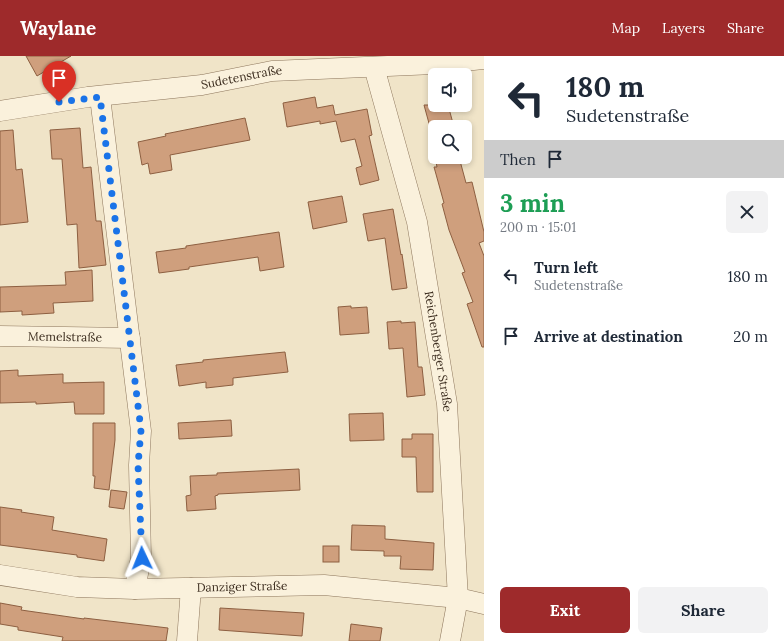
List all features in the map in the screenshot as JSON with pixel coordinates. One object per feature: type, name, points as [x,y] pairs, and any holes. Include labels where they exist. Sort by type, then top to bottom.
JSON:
[{"type":"street","name":"Sudetenstraße","points":[[0,111],[88,97],[100,97],[202,85],[272,71],[434,64],[484,59]]},
{"type":"street","name":"Reichenberger Straße","points":[[374,67],[417,222],[446,397],[458,598],[450,641]]},
{"type":"street","points":[[100,97],[141,430],[138,465],[142,558],[135,589]]},
{"type":"street","name":"Memelstraße","points":[[0,336],[130,338]]},
{"type":"street","name":"Danziger Straße","points":[[0,575],[77,587],[135,589],[324,585],[458,598],[484,604]]},
{"type":"street","points":[[187,641],[191,588]]},
{"type":"building","points":[[26,56],[71,56],[37,76]]},
{"type":"building","points":[[315,97],[317,108],[333,105],[335,115],[367,109],[372,135],[369,136],[379,180],[360,185],[356,168],[362,166],[355,139],[341,142],[336,121],[320,124],[320,121],[287,127],[283,103]]},
{"type":"building","points":[[424,105],[428,105],[428,112],[450,112],[452,120],[428,120]]},
{"type":"building","points":[[245,118],[250,140],[170,155],[172,170],[150,174],[148,163],[142,165],[138,142],[166,136],[165,134]]},
{"type":"building","points":[[80,128],[83,168],[91,167],[96,221],[101,221],[106,265],[79,268],[77,224],[67,225],[62,159],[52,159],[50,130]]},
{"type":"building","points":[[13,130],[16,170],[22,169],[28,222],[0,225],[0,131]]},
{"type":"building","points":[[436,164],[461,164],[466,183],[472,182],[484,232],[484,241],[479,243],[484,256],[484,347],[482,347],[467,304],[473,302],[462,273],[465,272],[449,230],[442,204],[444,203],[434,167],[437,167]]},
{"type":"building","points":[[342,196],[347,222],[313,229],[308,202]]},
{"type":"building","points":[[393,209],[407,288],[392,290],[385,238],[368,241],[363,214]]},
{"type":"building","points":[[279,232],[284,267],[260,271],[258,257],[159,273],[156,252]]},
{"type":"building","points":[[92,270],[93,301],[53,303],[54,313],[22,315],[22,311],[0,312],[0,287],[66,285],[65,272]]},
{"type":"building","points":[[351,306],[351,308],[367,307],[369,333],[340,335],[338,307]]},
{"type":"building","points":[[401,321],[401,323],[415,322],[418,367],[422,367],[425,395],[407,397],[403,348],[389,349],[387,322]]},
{"type":"building","points":[[285,352],[288,372],[233,378],[233,385],[206,388],[206,382],[179,386],[176,365],[203,362],[203,360]]},
{"type":"building","points":[[18,370],[18,376],[63,374],[63,383],[104,382],[104,414],[75,414],[74,402],[36,404],[36,402],[0,403],[0,371]]},
{"type":"building","points":[[383,413],[384,440],[350,441],[349,414]]},
{"type":"building","points":[[231,420],[232,436],[179,439],[178,423]]},
{"type":"building","points":[[93,423],[115,423],[115,440],[109,490],[94,488]]},
{"type":"building","points":[[412,434],[433,434],[433,492],[417,492],[416,457],[402,457],[402,439],[412,439]]},
{"type":"building","points":[[299,469],[300,490],[218,494],[215,496],[216,509],[187,511],[186,496],[191,495],[190,476],[217,475],[217,473]]},
{"type":"building","points":[[111,490],[127,492],[124,509],[109,507]]},
{"type":"building","points":[[0,507],[54,517],[52,530],[107,539],[104,561],[77,557],[77,555],[0,545]]},
{"type":"building","points":[[352,525],[385,526],[385,539],[434,543],[433,570],[400,569],[401,556],[384,556],[384,551],[351,550]]},
{"type":"building","points":[[323,546],[339,546],[339,562],[323,562]]},
{"type":"building","points":[[0,603],[22,607],[21,610],[84,619],[168,628],[166,641],[62,641],[63,637],[18,630],[18,627],[0,624]]},
{"type":"building","points":[[220,608],[304,613],[302,636],[219,630]]},
{"type":"building","points":[[351,624],[382,628],[380,641],[349,641]]},
{"type":"route","points":[[59,102],[88,97],[100,97],[141,430],[138,465],[142,558]]}]
